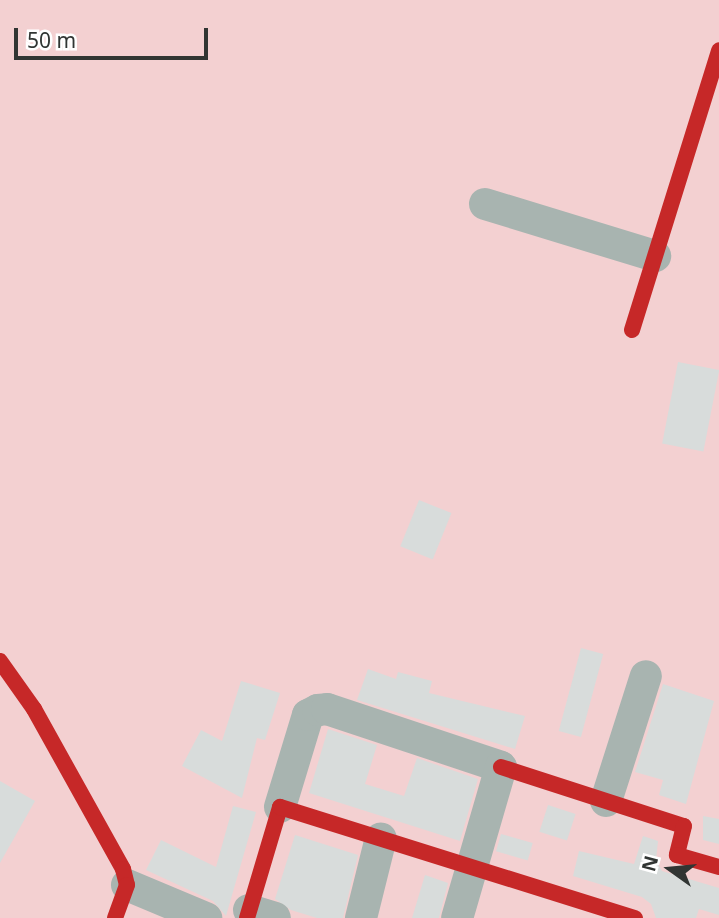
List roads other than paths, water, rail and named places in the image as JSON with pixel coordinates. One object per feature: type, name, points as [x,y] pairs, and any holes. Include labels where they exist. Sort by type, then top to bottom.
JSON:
[{"type":"street","points":[[632,330],[719,50]]},
{"type":"street","points":[[485,204],[655,256]]},
{"type":"street","points":[[0,661],[34,709],[122,869],[127,885],[115,918]]},
{"type":"street","points":[[606,802],[646,676]]},
{"type":"street","points":[[257,915],[280,807],[308,715],[327,709],[684,826],[677,855],[719,867]]},
{"type":"street","points":[[457,918],[501,767]]},
{"type":"street","points":[[280,807],[473,866],[556,905],[635,918]]},
{"type":"street","points":[[361,918],[381,838]]},
{"type":"street","points":[[127,885],[206,918]]}]
